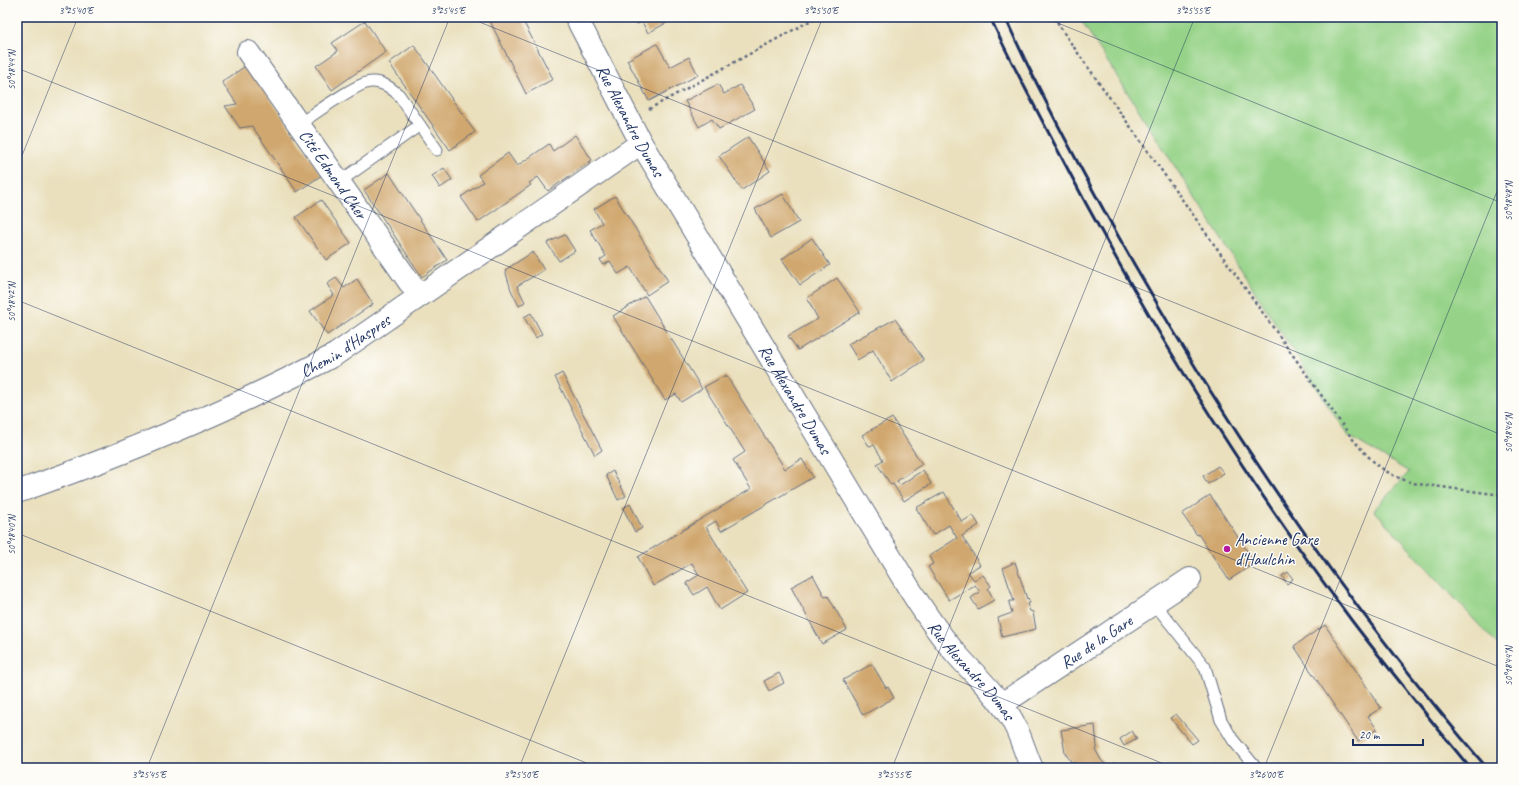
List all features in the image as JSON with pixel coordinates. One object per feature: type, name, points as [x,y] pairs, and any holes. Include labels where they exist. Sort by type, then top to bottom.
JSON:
[{"type":"street","name":"Rue Alexandre Dumas","points":[[576,17],[641,143],[913,594],[937,629],[959,657],[992,691],[1002,704],[1015,725],[1032,768]]},
{"type":"street","name":"Cité Edmond Cher","points":[[248,52],[419,296]]},
{"type":"street","name":"Chemin d'Haspres","points":[[17,492],[123,453],[171,433],[283,382],[336,354],[641,143]]},
{"type":"street","name":"Rue de la Gare","points":[[1002,704],[1190,579]]},
{"type":"lane","points":[[299,124],[358,86],[372,81],[380,83],[399,95],[437,150]]},
{"type":"lane","points":[[339,182],[420,125]]},
{"type":"lane","points":[[1154,603],[1205,667],[1221,720],[1233,740],[1256,768]]},
{"type":"path","points":[[629,120],[817,17]]},
{"type":"path","points":[[1054,17],[1068,40],[1351,437],[1364,452],[1382,469],[1406,481],[1418,484],[1502,495]]},
{"type":"green space","points":[[1079,17],[1502,17],[1502,650],[1374,510],[1409,472],[1347,435]]},
{"type":"building","points":[[488,17],[521,17],[553,79],[526,94]]},
{"type":"building","points":[[634,17],[677,17],[648,33],[642,22],[637,24]]},
{"type":"building","points":[[365,21],[386,52],[332,90],[316,66],[338,51],[332,43]]},
{"type":"building","points":[[657,44],[670,67],[689,57],[698,75],[649,101],[627,60]]},
{"type":"building","points":[[414,45],[475,132],[450,150],[389,63]]},
{"type":"building","points":[[247,65],[322,175],[297,192],[252,126],[240,128],[225,106],[237,104],[222,82]]},
{"type":"building","points":[[718,84],[724,94],[740,85],[755,109],[719,129],[712,119],[699,127],[685,101]]},
{"type":"building","points":[[575,135],[592,160],[548,191],[538,177],[529,183],[531,185],[478,222],[461,197],[483,182],[478,175],[508,153],[517,166],[549,144],[553,151]]},
{"type":"building","points":[[748,137],[770,171],[742,190],[719,156]]},
{"type":"building","points":[[444,168],[452,180],[440,188],[432,176]]},
{"type":"building","points":[[389,173],[447,260],[422,277],[364,190]]},
{"type":"building","points":[[783,194],[799,222],[771,238],[755,209]]},
{"type":"building","points":[[615,196],[668,281],[647,295],[630,267],[618,274],[610,261],[604,265],[600,260],[606,256],[590,230],[602,223],[594,209]]},
{"type":"building","points":[[321,200],[351,243],[326,260],[296,217]]},
{"type":"building","points":[[565,235],[575,251],[559,261],[547,243]]},
{"type":"building","points":[[812,238],[830,265],[800,285],[782,259]]},
{"type":"building","points":[[533,252],[544,270],[517,286],[525,302],[519,306],[511,290],[505,270]]},
{"type":"building","points":[[336,278],[344,288],[357,279],[373,304],[327,335],[310,311],[334,295],[327,284]]},
{"type":"building","points":[[837,278],[860,312],[798,350],[788,336],[818,319],[807,298]]},
{"type":"building","points":[[645,296],[702,389],[681,402],[676,394],[665,400],[613,316]]},
{"type":"building","points":[[531,313],[542,334],[536,338],[524,317]]},
{"type":"building","points":[[895,319],[924,360],[892,382],[873,350],[858,360],[848,344]]},
{"type":"building","points":[[562,373],[602,450],[595,455],[555,377]]},
{"type":"building","points":[[726,375],[785,469],[802,459],[813,477],[721,531],[716,521],[706,527],[747,593],[720,610],[707,587],[694,595],[686,583],[699,575],[692,563],[653,586],[638,557],[751,489],[733,460],[745,452],[704,387]]},
{"type":"building","points":[[892,418],[922,464],[897,481],[900,485],[923,470],[931,484],[904,501],[877,464],[883,460],[874,445],[869,446],[862,435]]},
{"type":"building","points":[[1218,466],[1224,473],[1208,484],[1203,476]]},
{"type":"building","points":[[613,471],[626,496],[618,500],[606,475]]},
{"type":"building","points":[[944,492],[962,522],[973,515],[979,525],[962,536],[980,565],[968,572],[974,580],[983,575],[991,586],[988,589],[994,600],[978,609],[971,598],[980,592],[975,585],[949,600],[928,567],[933,564],[929,556],[957,538],[949,525],[933,535],[916,508]]},
{"type":"building","name":"Ancienne Gare d'Haulchin","points":[[1210,495],[1255,563],[1229,580],[1198,534],[1197,535],[1182,514]]},
{"type":"building","points":[[630,504],[642,528],[635,532],[623,508]]},
{"type":"building","points":[[1015,562],[1027,599],[1028,598],[1030,603],[1027,604],[1030,611],[1033,612],[1036,629],[1002,637],[998,618],[1012,613],[1009,603],[1010,601],[1014,601],[1003,568]]},
{"type":"building","points":[[1288,572],[1293,579],[1287,584],[1282,576]]},
{"type":"building","points":[[813,575],[825,597],[828,596],[847,630],[822,644],[791,587]]},
{"type":"building","points":[[1325,625],[1381,708],[1368,716],[1377,729],[1358,741],[1294,646]]},
{"type":"building","points":[[872,664],[886,688],[888,687],[894,698],[863,715],[843,680]]},
{"type":"building","points":[[779,673],[784,683],[769,691],[764,681]]},
{"type":"building","points":[[1176,714],[1198,740],[1192,744],[1170,718]]},
{"type":"building","points":[[1095,725],[1097,747],[1095,749],[1101,760],[1108,767],[1115,763],[1118,768],[1078,768],[1074,762],[1072,763],[1065,753],[1061,730]]},
{"type":"building","points":[[1132,731],[1137,739],[1124,746],[1120,739]]},
{"type":"railway","points":[[990,17],[1030,98],[1122,268],[1157,329],[1231,449],[1270,507],[1352,621],[1395,677],[1470,768]]},
{"type":"railway","points":[[1005,17],[1066,142],[1134,264],[1213,396],[1255,461],[1343,587],[1438,709],[1487,768]]},
{"type":"place","name":"Ancienne Gare d'Haulchin","points":[[1227,549]]}]
